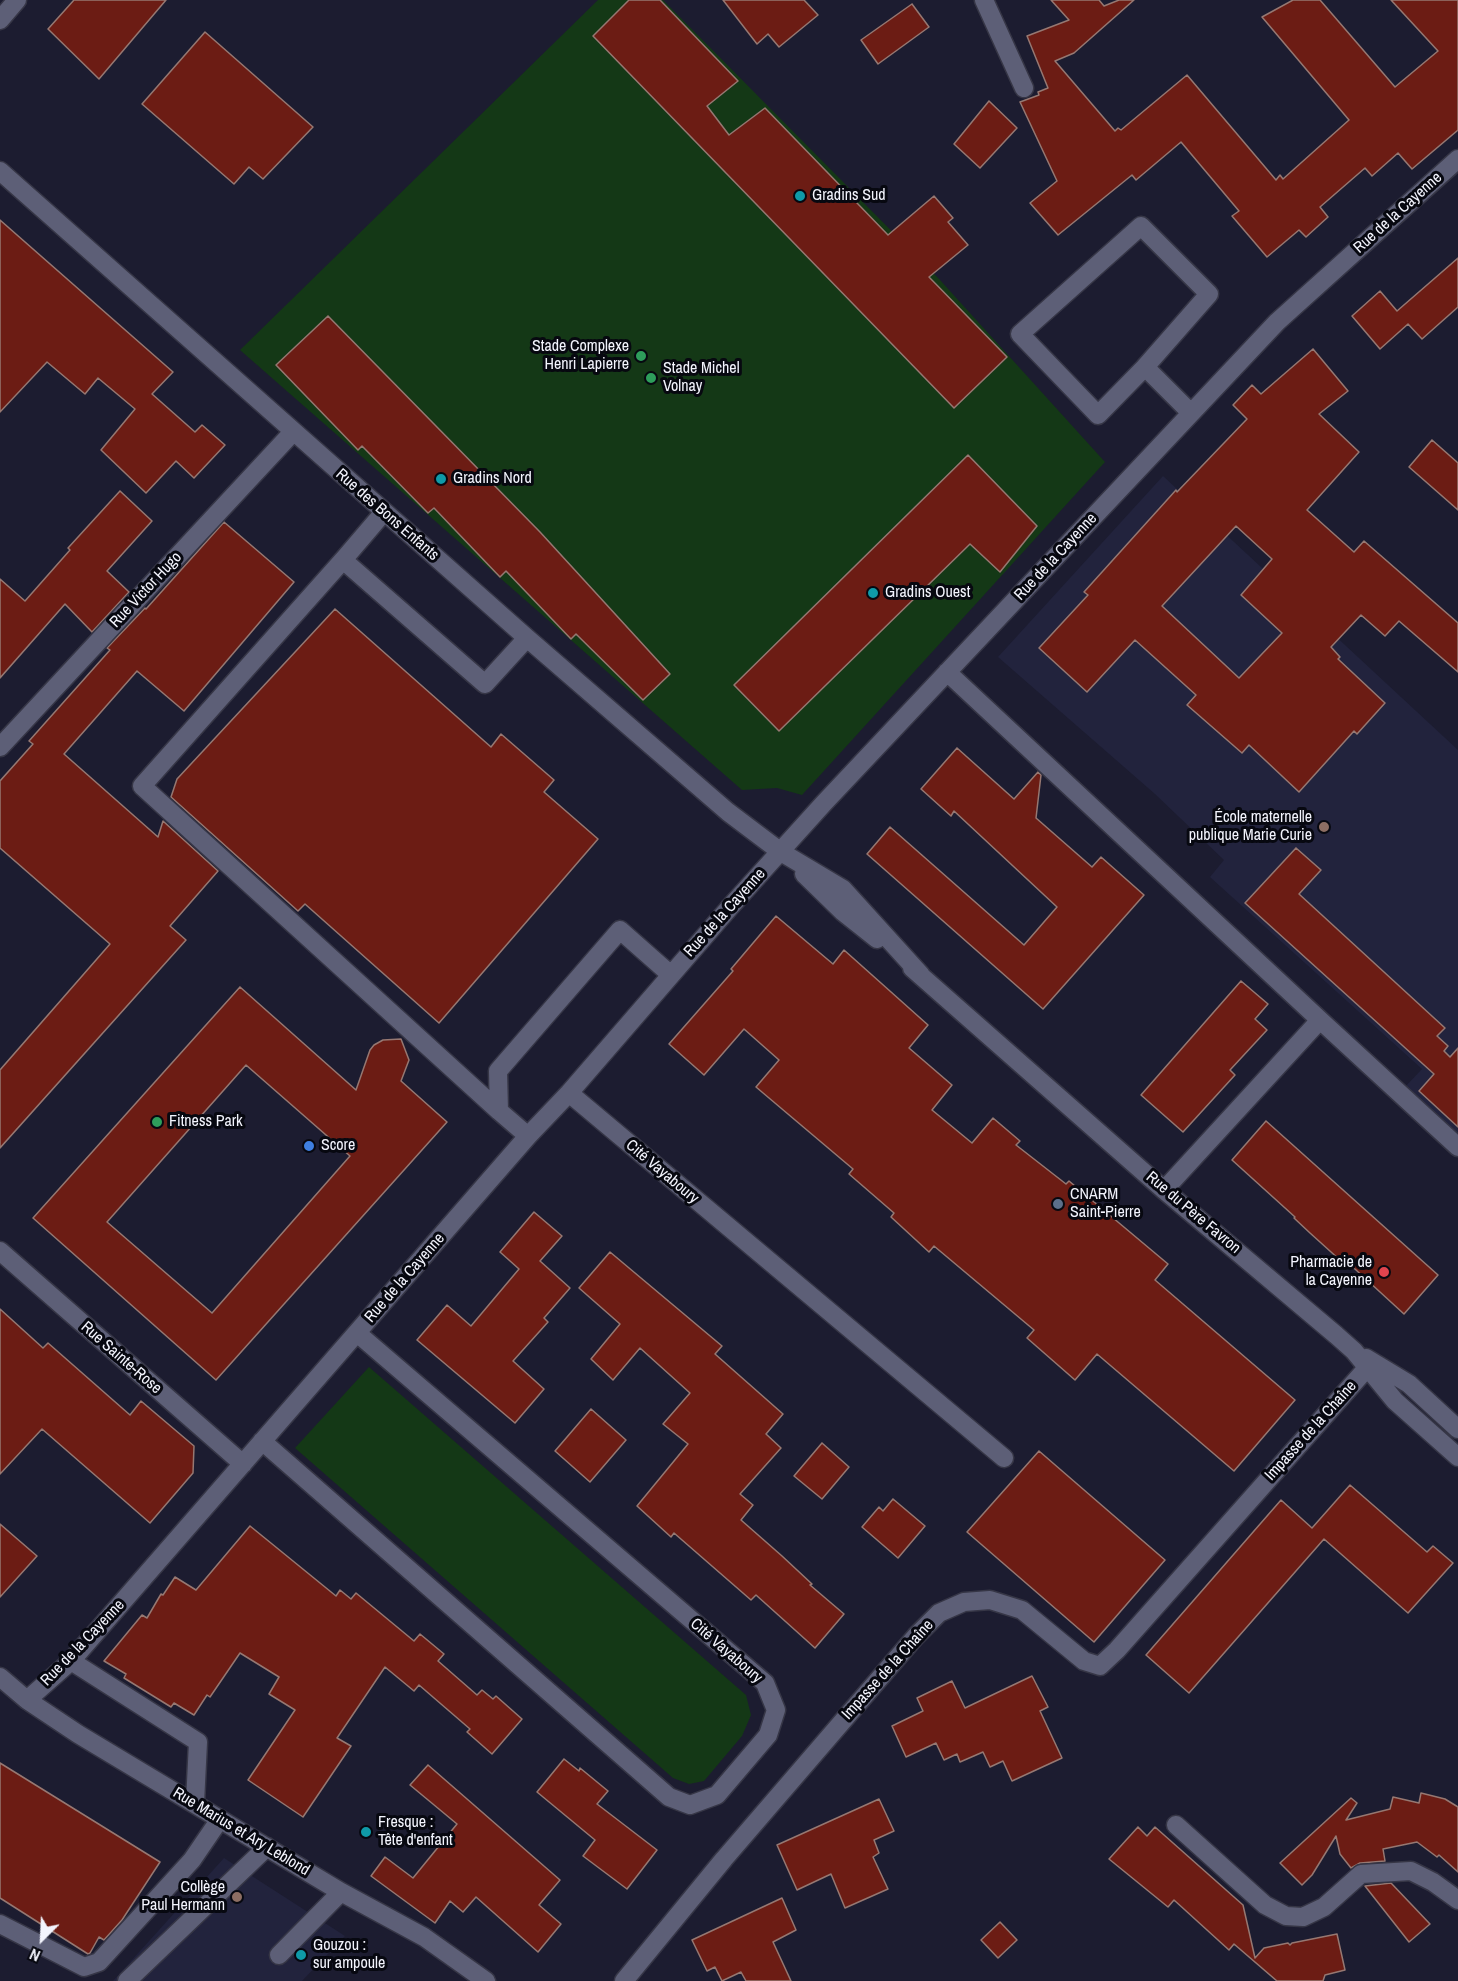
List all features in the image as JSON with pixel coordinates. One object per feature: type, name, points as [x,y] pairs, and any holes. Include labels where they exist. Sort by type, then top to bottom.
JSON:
[{"type":"street","points":[[0,20],[17,0]]},
{"type":"street","points":[[984,0],[1024,88]]},
{"type":"street","name":"Rue de la Cayenne","points":[[27,1700],[71,1660],[528,1136],[569,1093],[781,852],[947,672],[1277,322],[1458,159]]},
{"type":"street","name":"Rue des Bons Enfants","points":[[0,171],[527,638],[739,821],[781,852]]},
{"type":"street","points":[[1141,226],[1209,294],[1145,367],[1098,415],[1020,334],[1141,226]]},
{"type":"street","points":[[1145,367],[1191,413]]},
{"type":"street","name":"Rue Victor Hugo","points":[[0,747],[293,432]]},
{"type":"street","points":[[384,512],[142,786],[528,1136]]},
{"type":"street","points":[[343,560],[485,684],[527,638]]},
{"type":"street","points":[[947,672],[1458,1147]]},
{"type":"street","points":[[0,720],[14,732]]},
{"type":"street","name":"Rue du Père Favron","points":[[781,852],[843,912],[921,975],[1164,1190],[1354,1351],[1395,1401],[1458,1457]]},
{"type":"street","points":[[499,1111],[498,1071],[620,930],[671,975]]},
{"type":"street","points":[[1164,1190],[1320,1020]]},
{"type":"street","name":"Cité Vayaboury","points":[[569,1093],[1004,1458]]},
{"type":"street","name":"Rue Sainte-Rose","points":[[0,1251],[243,1464]]},
{"type":"street","name":"Cité Vayaboury","points":[[262,1441],[669,1797],[690,1805],[717,1795],[768,1735],[776,1710],[765,1683],[357,1334]]},
{"type":"street","points":[[1354,1351],[1409,1384],[1458,1429]]},
{"type":"street","name":"Impasse de la Chaîne","points":[[624,1981],[731,1850],[916,1635],[939,1612],[964,1602],[990,1600],[1023,1610],[1084,1661],[1100,1666],[1117,1650],[1367,1368]]},
{"type":"street","points":[[71,1660],[198,1742],[195,1803]]},
{"type":"street","name":"Rue Marius et Ary Leblond","points":[[3,1685],[78,1734],[340,1892],[424,1937],[486,1981]]},
{"type":"street","points":[[0,1924],[84,1967],[99,1962],[192,1860],[220,1819]]},
{"type":"street","points":[[1176,1825],[1265,1905],[1286,1916],[1303,1917],[1324,1907],[1361,1874],[1411,1871],[1433,1882],[1458,1900]]},
{"type":"street","points":[[127,1981],[267,1847]]},
{"type":"street","points":[[279,1956],[340,1892]]},
{"type":"shaded area","name":"École maternelle publique Marie Curie","points":[[1163,476],[1458,750],[1458,1136],[1405,1087],[1422,1069],[1210,877],[1224,860],[1155,794],[998,657]]},
{"type":"shaded area","name":"Collège Paul Hermann","points":[[224,1858],[345,1936],[302,1981],[113,1981]]},
{"type":"green space","name":"Stade Michel Volnay","points":[[598,0],[663,0],[940,280],[1105,462],[802,795],[777,788],[742,790],[240,350]]},
{"type":"green space","points":[[369,1367],[746,1695],[751,1715],[742,1736],[704,1781],[689,1784],[673,1778],[295,1448]]},
{"type":"building","points":[[74,0],[166,0],[99,79],[48,29]]},
{"type":"building","name":"Gradins Sud","points":[[629,0],[660,0],[738,81],[707,106],[729,135],[765,108],[888,235],[934,196],[953,218],[948,222],[968,245],[929,277],[1007,357],[954,408],[593,36]]},
{"type":"building","points":[[723,0],[804,0],[818,15],[779,47],[768,34],[757,44]]},
{"type":"building","points":[[1051,0],[1099,0],[1104,6],[1119,0],[1134,0],[1074,53],[1055,61],[1115,131],[1118,128],[1121,130],[1187,75],[1276,180],[1280,175],[1283,179],[1349,120],[1262,17],[1293,0],[1320,0],[1395,87],[1438,51],[1391,0],[1458,0],[1458,130],[1412,169],[1398,153],[1372,176],[1365,168],[1320,207],[1328,217],[1306,237],[1299,230],[1267,257],[1232,216],[1239,211],[1181,142],[1136,180],[1132,175],[1058,235],[1030,203],[1057,181],[1020,102],[1039,95],[1038,92],[1048,88],[1027,36],[1069,20]]},
{"type":"building","points":[[912,4],[929,27],[878,64],[861,40]]},
{"type":"building","points":[[205,32],[313,127],[263,179],[249,167],[234,184],[142,104]]},
{"type":"building","points":[[989,101],[1017,128],[980,168],[954,144]]},
{"type":"building","points":[[0,220],[173,372],[152,394],[195,432],[202,425],[225,445],[194,478],[176,461],[146,493],[101,450],[135,409],[98,378],[85,394],[47,362],[0,412]]},
{"type":"building","points":[[1458,258],[1458,307],[1422,339],[1408,324],[1380,349],[1352,316],[1380,291],[1397,311]]},
{"type":"building","name":"Gradins Nord","points":[[328,316],[540,532],[670,674],[643,700],[576,634],[571,639],[506,571],[500,577],[434,508],[428,513],[362,446],[358,450],[276,365]]},
{"type":"building","points":[[1313,349],[1348,391],[1319,414],[1359,452],[1307,510],[1354,552],[1364,541],[1458,623],[1458,672],[1399,621],[1385,636],[1361,615],[1331,647],[1340,657],[1338,659],[1385,703],[1357,734],[1354,731],[1299,792],[1249,745],[1242,753],[1187,705],[1196,695],[1135,640],[1087,692],[1039,648],[1088,595],[1084,592],[1176,490],[1177,492],[1247,419],[1233,405],[1252,385],[1261,394]],"holes":[[[1236,526],[1272,559],[1241,595],[1282,633],[1239,678],[1162,606]]]},
{"type":"building","points":[[1432,440],[1458,463],[1458,510],[1409,467]]},
{"type":"building","name":"Gradins Ouest","points":[[968,455],[1037,526],[1000,572],[970,544],[779,731],[734,685]]},
{"type":"building","points":[[120,491],[152,521],[107,571],[129,592],[92,632],[65,604],[0,678],[0,579],[25,601],[70,550],[68,548]]},
{"type":"building","points":[[224,522],[294,582],[184,711],[137,671],[64,754],[158,837],[163,821],[218,871],[170,926],[186,940],[0,1148],[0,1070],[110,944],[0,848],[0,781],[33,744],[29,741],[110,650],[107,648],[146,609]]},
{"type":"building","points":[[335,609],[491,747],[501,734],[554,780],[544,792],[598,839],[439,1023],[305,904],[298,911],[171,797],[177,779]]},
{"type":"building","points":[[957,748],[1014,799],[1038,772],[1041,775],[1036,818],[1092,867],[1101,857],[1144,895],[1043,1009],[867,854],[890,827],[1024,945],[1057,907],[954,811],[951,816],[921,789]]},
{"type":"building","points":[[1296,848],[1321,870],[1299,894],[1445,1028],[1437,1036],[1448,1046],[1444,1051],[1450,1057],[1458,1048],[1458,1127],[1419,1091],[1434,1074],[1245,903]]},
{"type":"building","points":[[776,916],[833,964],[844,950],[928,1025],[909,1048],[952,1085],[932,1110],[972,1143],[993,1118],[1020,1141],[1016,1145],[1066,1184],[1069,1181],[1168,1264],[1155,1280],[1295,1400],[1234,1471],[1097,1354],[1075,1380],[1027,1338],[1034,1330],[934,1246],[929,1252],[891,1217],[894,1213],[849,1174],[853,1169],[756,1087],[779,1060],[744,1029],[704,1075],[669,1044],[733,971],[731,969]]},
{"type":"building","points":[[1241,981],[1268,1004],[1255,1019],[1267,1030],[1230,1070],[1235,1075],[1183,1132],[1141,1095]]},
{"type":"building","points":[[240,987],[356,1090],[370,1050],[374,1045],[383,1040],[401,1039],[409,1060],[401,1081],[447,1122],[216,1380],[33,1218]],"holes":[[[246,1065],[350,1156],[212,1313],[107,1222]]]},
{"type":"building","points":[[1266,1121],[1438,1275],[1404,1314],[1344,1259],[1341,1261],[1232,1160]]},
{"type":"building","points":[[534,1212],[562,1236],[540,1261],[570,1288],[544,1318],[548,1322],[513,1361],[544,1389],[515,1423],[417,1340],[447,1305],[471,1326],[519,1269],[500,1252]]},
{"type":"building","points":[[610,1252],[722,1346],[715,1354],[783,1414],[766,1434],[781,1448],[740,1494],[753,1505],[741,1520],[844,1614],[815,1648],[756,1595],[751,1600],[674,1533],[671,1537],[637,1506],[688,1444],[663,1424],[690,1393],[640,1348],[613,1380],[591,1359],[620,1324],[579,1288]]},
{"type":"building","points":[[0,1309],[43,1348],[48,1343],[130,1415],[141,1401],[194,1446],[193,1473],[150,1523],[42,1429],[0,1474]]},
{"type":"building","points":[[591,1409],[626,1440],[590,1482],[555,1451]]},
{"type":"building","points":[[822,1443],[849,1467],[822,1499],[794,1476]]},
{"type":"building","points":[[1039,1451],[1165,1560],[1094,1642],[967,1532]]},
{"type":"building","points":[[1350,1485],[1427,1552],[1433,1546],[1453,1563],[1408,1613],[1324,1539],[1189,1693],[1146,1655],[1281,1500],[1312,1528]]},
{"type":"building","points":[[893,1499],[925,1526],[898,1558],[862,1527],[879,1507],[883,1511]]},
{"type":"building","points":[[0,1524],[37,1556],[0,1597]]},
{"type":"building","points":[[250,1526],[336,1596],[340,1590],[351,1599],[356,1593],[414,1641],[420,1634],[444,1654],[438,1661],[477,1695],[482,1690],[493,1699],[496,1696],[522,1719],[492,1754],[467,1732],[470,1729],[419,1685],[414,1691],[385,1667],[337,1738],[351,1746],[303,1817],[248,1780],[295,1710],[269,1694],[279,1677],[240,1653],[210,1697],[207,1695],[194,1715],[174,1703],[171,1707],[124,1678],[126,1674],[104,1661],[142,1615],[147,1618],[161,1594],[163,1595],[175,1577],[196,1590]]},
{"type":"building","points":[[1032,1676],[1048,1707],[1040,1711],[1062,1758],[1012,1781],[1003,1761],[990,1767],[983,1752],[960,1762],[957,1754],[944,1760],[936,1743],[906,1757],[892,1726],[923,1711],[917,1698],[952,1681],[965,1708]]},
{"type":"building","points":[[564,1759],[579,1771],[580,1768],[608,1791],[597,1804],[657,1850],[627,1889],[583,1856],[595,1840],[537,1792]]},
{"type":"building","points":[[0,1763],[160,1862],[122,1920],[104,1940],[99,1937],[88,1954],[0,1898]]},
{"type":"building","points":[[428,1765],[560,1880],[539,1905],[561,1924],[538,1952],[476,1897],[463,1912],[450,1901],[435,1923],[371,1876],[385,1857],[413,1878],[457,1824],[410,1785]]},
{"type":"building","points":[[1421,1793],[1445,1799],[1458,1807],[1458,1872],[1439,1855],[1437,1857],[1417,1842],[1383,1849],[1385,1861],[1360,1863],[1351,1868],[1340,1854],[1336,1836],[1312,1875],[1302,1885],[1280,1863],[1351,1798],[1357,1803],[1346,1820],[1390,1809],[1393,1797],[1419,1803]]},
{"type":"building","points":[[879,1799],[894,1831],[874,1840],[879,1853],[873,1857],[888,1889],[845,1908],[831,1874],[797,1890],[777,1845]]},
{"type":"building","points":[[1138,1827],[1147,1836],[1155,1827],[1243,1905],[1255,1958],[1264,1948],[1288,1943],[1290,1945],[1337,1934],[1345,1970],[1325,1975],[1323,1981],[1277,1981],[1234,1944],[1229,1950],[1174,1900],[1168,1907],[1109,1859]]},
{"type":"building","points":[[1391,1883],[1430,1924],[1409,1942],[1365,1886]]},
{"type":"building","points":[[782,1898],[796,1930],[773,1942],[791,1981],[746,1981],[741,1972],[722,1981],[715,1967],[707,1971],[692,1940]]},
{"type":"building","points":[[1000,1922],[1017,1940],[998,1958],[981,1940]]},
{"type":"place","name":"Gradins Sud","points":[[800,196]]},
{"type":"place","name":"Stade Complexe Henri Lapierre","points":[[641,356]]},
{"type":"place","name":"Stade Michel Volnay","points":[[651,378]]},
{"type":"place","name":"Gradins Nord","points":[[441,479]]},
{"type":"place","name":"Gradins Ouest","points":[[873,593]]},
{"type":"place","name":"École maternelle publique Marie Curie","points":[[1324,827]]},
{"type":"place","name":"Fitness Park","points":[[157,1122]]},
{"type":"place","name":"Score","points":[[309,1146]]},
{"type":"place","name":"CNARM Saint-Pierre","points":[[1058,1204]]},
{"type":"place","name":"Pharmacie de la Cayenne","points":[[1384,1272]]},
{"type":"place","name":"Fresque : Tête d'enfant","points":[[366,1832]]},
{"type":"place","name":"Collège Paul Hermann","points":[[237,1897]]},
{"type":"place","name":"Gouzou : sur ampoule","points":[[301,1955]]}]
